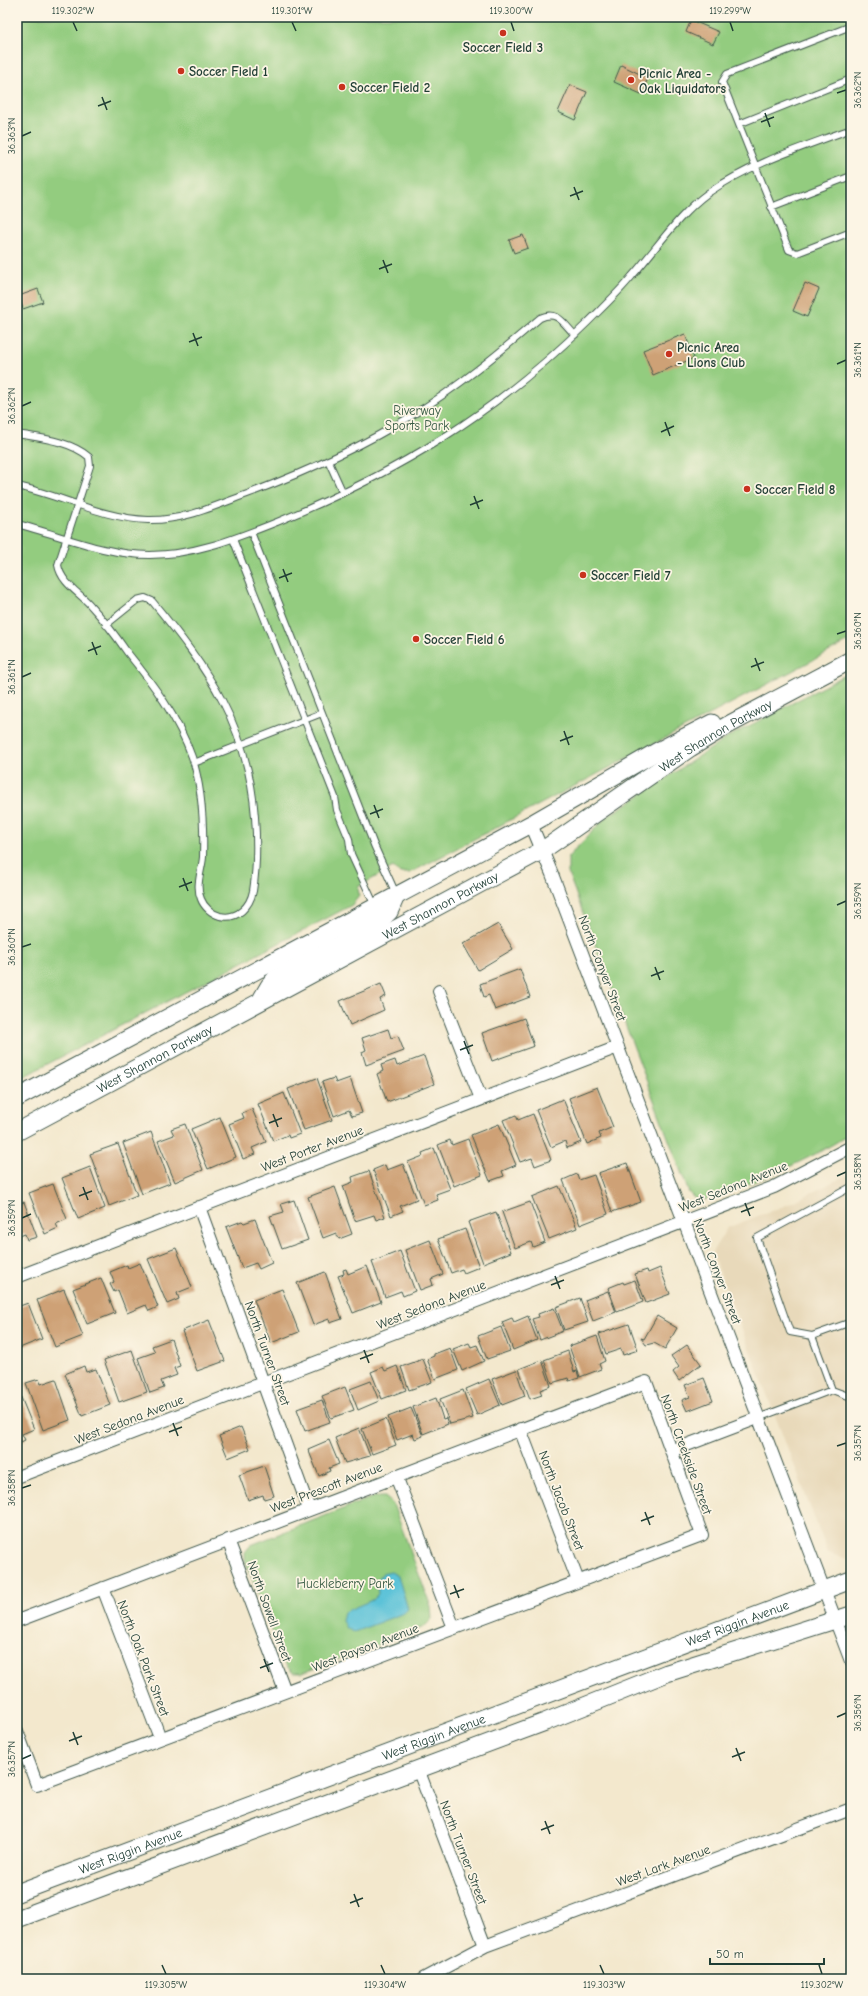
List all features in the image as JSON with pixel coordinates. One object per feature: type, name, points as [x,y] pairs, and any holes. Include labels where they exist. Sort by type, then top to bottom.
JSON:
[{"type":"street","name":"West Shannon Parkway","points":[[17,1098],[531,824],[656,752],[851,650]]},
{"type":"street","name":"West Shannon Parkway","points":[[17,1132],[542,850],[690,748],[728,725],[851,660]]},
{"type":"street","name":"North Conyer Street","points":[[531,824],[618,1047],[823,1590],[843,1618],[851,1661]]},
{"type":"street","points":[[261,1000],[275,979],[374,926],[389,912],[396,896]]},
{"type":"street","points":[[439,992],[481,1099]]},
{"type":"street","name":"West Porter Avenue","points":[[17,1277],[618,1047]]},
{"type":"street","name":"West Sedona Avenue","points":[[17,1477],[684,1222],[774,1186],[851,1147]]},
{"type":"street","name":"North Turner Street","points":[[199,1207],[309,1509]]},
{"type":"street","name":"West Prescott Avenue","points":[[17,1621],[646,1382]]},
{"type":"street","name":"North Creekside Street","points":[[646,1382],[702,1535]]},
{"type":"street","points":[[671,1451],[758,1418]]},
{"type":"street","name":"North Jacob Street","points":[[520,1429],[578,1581]]},
{"type":"street","points":[[396,1476],[454,1628]]},
{"type":"street","name":"West Payson Avenue","points":[[17,1731],[38,1784],[702,1535]]},
{"type":"street","name":"North Sowell Street","points":[[228,1540],[285,1692]]},
{"type":"street","name":"West Riggin Avenue","points":[[17,1893],[851,1580]]},
{"type":"street","name":"North Oak Park Street","points":[[103,1588],[160,1738]]},
{"type":"street","name":"West Riggin Avenue","points":[[17,1919],[545,1722],[667,1673],[843,1618]]},
{"type":"street","name":"North Turner Street","points":[[418,1769],[485,1946]]},
{"type":"street","name":"West Lark Avenue","points":[[423,1979],[485,1946],[851,1809]]},
{"type":"lane","points":[[851,26],[727,74],[722,82],[789,250],[797,253],[851,232]]},
{"type":"lane","points":[[739,124],[851,79]]},
{"type":"lane","points":[[17,524],[96,548],[148,555],[195,551],[251,532],[343,493],[395,467],[467,424],[508,394],[544,364],[632,277],[680,219],[699,200],[725,183],[755,167],[851,129]]},
{"type":"lane","points":[[771,207],[851,176]]},
{"type":"lane","points":[[17,486],[129,518],[166,519],[188,515],[213,507],[328,460],[383,432],[441,396],[471,375],[540,318],[548,314],[557,316],[574,335]]},
{"type":"lane","points":[[17,434],[54,442],[82,451],[89,457],[90,466],[58,565],[60,574],[91,606],[106,625],[157,689],[183,736],[194,763],[201,805],[203,857],[199,884],[200,898],[208,910],[221,916],[236,915],[247,907],[252,894],[257,849],[253,790],[242,745],[224,702],[208,673],[152,602],[145,598],[137,600],[106,625]]},
{"type":"lane","points":[[328,460],[343,493]]},
{"type":"lane","points":[[251,532],[396,896]]},
{"type":"lane","points":[[233,539],[335,797],[337,810],[349,839],[351,854],[375,906]]},
{"type":"lane","points":[[194,763],[322,713]]},
{"type":"lane","points":[[851,1187],[757,1238],[790,1332],[812,1336],[851,1322]]},
{"type":"lane","points":[[812,1336],[832,1390]]},
{"type":"lane","points":[[758,1418],[832,1390],[851,1397]]},
{"type":"shaded area","points":[[851,1173],[851,1560],[828,1553],[712,1252],[727,1228],[789,1204]]},
{"type":"green space","name":"Riverway Sports Park","points":[[17,17],[851,17],[851,640],[410,873],[400,873],[393,867],[358,887],[359,896],[352,905],[17,1080]]},
{"type":"green space","points":[[851,672],[851,1133],[816,1154],[761,1179],[704,1200],[694,1198],[689,1193],[568,873],[568,857],[605,818],[730,736]]},
{"type":"green space","name":"Huckleberry Park","points":[[373,1497],[385,1497],[393,1504],[431,1607],[432,1619],[424,1627],[302,1673],[293,1673],[285,1664],[245,1560],[245,1552],[251,1545]]},
{"type":"water","points":[[391,1572],[398,1576],[408,1609],[404,1613],[354,1632],[346,1628],[342,1620],[344,1612],[372,1600],[378,1594],[377,1581],[382,1574]]},
{"type":"building","points":[[691,20],[719,32],[713,44],[686,32]]},
{"type":"building","name":"Picnic Area - Oak Liquidators","points":[[621,65],[648,78],[641,94],[614,82]]},
{"type":"building","points":[[570,85],[587,92],[575,120],[558,112]]},
{"type":"building","points":[[523,235],[528,248],[514,253],[509,240]]},
{"type":"building","points":[[805,283],[819,289],[807,317],[793,311]]},
{"type":"building","points":[[38,289],[43,302],[23,309],[19,296]]},
{"type":"building","name":"Picnic Area - Lions Club","points":[[685,334],[694,358],[653,375],[643,350]]},
{"type":"building","points":[[498,924],[513,949],[478,970],[463,944]]},
{"type":"building","points":[[520,969],[530,997],[495,1010],[489,995],[484,997],[480,984]]},
{"type":"building","points":[[381,984],[386,996],[380,999],[384,1010],[350,1025],[340,1001]]},
{"type":"building","points":[[524,1018],[534,1046],[492,1061],[482,1033]]},
{"type":"building","points":[[388,1029],[391,1038],[398,1036],[404,1051],[366,1065],[362,1052],[366,1050],[362,1038]]},
{"type":"building","points":[[424,1056],[434,1084],[387,1102],[377,1074],[383,1071],[381,1065],[395,1060],[397,1066]]},
{"type":"building","points":[[317,1078],[332,1120],[304,1130],[288,1089]]},
{"type":"building","points":[[334,1078],[336,1083],[350,1078],[362,1113],[352,1116],[349,1110],[334,1116],[322,1082]]},
{"type":"building","points":[[597,1087],[613,1127],[599,1133],[601,1138],[587,1144],[569,1098]]},
{"type":"building","points":[[284,1093],[300,1134],[289,1138],[288,1135],[273,1141],[258,1104]]},
{"type":"building","points":[[563,1099],[581,1142],[567,1148],[565,1141],[551,1147],[536,1110]]},
{"type":"building","points":[[252,1109],[266,1142],[252,1148],[255,1154],[243,1159],[229,1124],[244,1118],[242,1113]]},
{"type":"building","points":[[533,1114],[551,1160],[535,1166],[532,1158],[520,1162],[503,1120],[516,1115],[518,1120]]},
{"type":"building","points":[[220,1117],[236,1157],[208,1169],[191,1129]]},
{"type":"building","points":[[185,1124],[203,1170],[175,1182],[158,1141],[174,1135],[171,1129]]},
{"type":"building","points":[[499,1124],[516,1165],[502,1171],[504,1176],[490,1181],[471,1135]]},
{"type":"building","points":[[151,1132],[170,1183],[142,1194],[123,1143]]},
{"type":"building","points":[[468,1139],[482,1175],[454,1186],[438,1145],[450,1140],[452,1145]]},
{"type":"building","points":[[118,1144],[137,1195],[109,1206],[90,1154]]},
{"type":"building","points":[[434,1148],[450,1189],[436,1194],[438,1200],[424,1205],[408,1162],[423,1156],[422,1153]]},
{"type":"building","points":[[627,1163],[641,1202],[612,1212],[598,1173]]},
{"type":"building","points":[[403,1164],[417,1199],[400,1206],[403,1211],[391,1216],[373,1170],[385,1165],[387,1170]]},
{"type":"building","points":[[90,1167],[105,1208],[78,1219],[62,1178]]},
{"type":"building","points":[[369,1171],[385,1217],[376,1220],[374,1215],[355,1221],[343,1186],[353,1182],[352,1177]]},
{"type":"building","points":[[577,1174],[579,1180],[594,1175],[608,1214],[580,1225],[563,1180]]},
{"type":"building","points":[[53,1184],[67,1219],[56,1224],[58,1228],[45,1234],[29,1193]]},
{"type":"building","points":[[559,1186],[577,1228],[549,1239],[532,1197]]},
{"type":"building","points":[[335,1187],[352,1234],[339,1239],[336,1233],[323,1238],[308,1197]]},
{"type":"building","points":[[294,1200],[308,1240],[282,1249],[270,1216],[284,1212],[281,1204]]},
{"type":"building","points":[[24,1202],[37,1237],[27,1240],[25,1234],[17,1237],[17,1205]]},
{"type":"building","points":[[530,1202],[545,1242],[533,1247],[531,1242],[515,1248],[502,1212]]},
{"type":"building","points":[[496,1212],[511,1252],[483,1263],[468,1222]]},
{"type":"building","points":[[255,1219],[272,1263],[259,1269],[256,1263],[242,1268],[226,1227],[242,1221],[244,1223]]},
{"type":"building","points":[[465,1229],[479,1267],[464,1273],[462,1269],[451,1273],[438,1239]]},
{"type":"building","points":[[430,1240],[443,1274],[431,1279],[433,1285],[420,1290],[405,1250]]},
{"type":"building","points":[[176,1248],[192,1287],[177,1293],[179,1299],[167,1304],[148,1259]]},
{"type":"building","points":[[400,1251],[415,1291],[403,1296],[401,1291],[385,1297],[372,1262]]},
{"type":"building","points":[[140,1263],[158,1307],[149,1311],[146,1305],[127,1313],[118,1290],[114,1292],[110,1284],[114,1282],[110,1272],[127,1265],[128,1268]]},
{"type":"building","points":[[367,1266],[381,1302],[353,1313],[338,1276],[344,1274],[343,1270],[346,1269],[348,1274]]},
{"type":"building","points":[[660,1268],[670,1294],[646,1303],[635,1274],[647,1270],[648,1273]]},
{"type":"building","points":[[325,1272],[342,1319],[330,1323],[329,1319],[313,1325],[297,1283]]},
{"type":"building","points":[[101,1278],[115,1313],[87,1324],[73,1289]]},
{"type":"building","points":[[635,1280],[643,1302],[617,1312],[608,1288],[623,1282],[624,1284]]},
{"type":"building","points":[[64,1289],[83,1336],[55,1347],[37,1300]]},
{"type":"building","points":[[282,1289],[299,1332],[271,1343],[254,1300]]},
{"type":"building","points":[[608,1291],[616,1312],[593,1321],[585,1300]]},
{"type":"building","points":[[580,1298],[588,1322],[564,1330],[556,1307]]},
{"type":"building","points":[[28,1303],[42,1339],[17,1349],[17,1307]]},
{"type":"building","points":[[554,1308],[563,1331],[540,1340],[532,1319],[539,1317],[538,1314]]},
{"type":"building","points":[[528,1316],[537,1340],[513,1350],[502,1322],[512,1318],[514,1322]]},
{"type":"building","points":[[657,1316],[677,1328],[665,1349],[654,1343],[646,1345],[641,1338],[644,1339]]},
{"type":"building","points":[[209,1320],[225,1361],[197,1371],[182,1331]]},
{"type":"building","points":[[629,1324],[638,1350],[623,1355],[621,1349],[606,1354],[599,1334]]},
{"type":"building","points":[[501,1327],[510,1351],[487,1359],[478,1336]]},
{"type":"building","points":[[597,1336],[605,1361],[599,1364],[601,1369],[580,1377],[569,1346]]},
{"type":"building","points":[[171,1339],[180,1366],[174,1368],[177,1375],[161,1381],[164,1388],[150,1393],[138,1358],[155,1352],[152,1346]]},
{"type":"building","points":[[469,1343],[471,1347],[477,1345],[484,1361],[462,1371],[453,1349]]},
{"type":"building","points":[[687,1345],[701,1364],[679,1381],[673,1372],[679,1367],[671,1356]]},
{"type":"building","points":[[450,1348],[458,1370],[435,1379],[427,1359],[434,1356],[434,1354]]},
{"type":"building","points":[[132,1350],[147,1392],[119,1402],[104,1360]]},
{"type":"building","points":[[568,1351],[574,1372],[577,1371],[579,1378],[569,1381],[568,1378],[552,1383],[544,1360]]},
{"type":"building","points":[[423,1359],[432,1382],[409,1390],[401,1367]]},
{"type":"building","points":[[542,1360],[551,1386],[540,1390],[542,1395],[530,1399],[519,1369]]},
{"type":"building","points":[[84,1366],[86,1372],[96,1369],[110,1405],[82,1416],[65,1374]]},
{"type":"building","points":[[397,1366],[406,1390],[382,1399],[371,1372],[383,1367],[385,1371]]},
{"type":"building","points":[[516,1370],[525,1396],[502,1405],[492,1379]]},
{"type":"building","points":[[704,1378],[713,1401],[687,1411],[682,1400],[690,1397],[685,1385]]},
{"type":"building","points":[[39,1379],[41,1384],[56,1379],[70,1420],[43,1430],[26,1383]]},
{"type":"building","points":[[489,1379],[500,1405],[477,1415],[466,1389]]},
{"type":"building","points":[[371,1381],[379,1401],[358,1410],[350,1389]]},
{"type":"building","points":[[345,1387],[354,1410],[331,1418],[322,1396]]},
{"type":"building","points":[[463,1390],[473,1418],[450,1424],[440,1399]]},
{"type":"building","points":[[20,1395],[34,1429],[22,1434],[25,1440],[17,1444],[17,1396]]},
{"type":"building","points":[[436,1398],[443,1419],[446,1418],[448,1424],[423,1434],[413,1407]]},
{"type":"building","points":[[322,1400],[330,1422],[305,1431],[297,1409]]},
{"type":"building","points":[[411,1408],[423,1436],[415,1439],[413,1434],[397,1440],[388,1417]]},
{"type":"building","points":[[386,1419],[396,1445],[372,1454],[362,1429]]},
{"type":"building","points":[[241,1427],[250,1449],[228,1458],[219,1436]]},
{"type":"building","points":[[359,1428],[370,1456],[345,1463],[335,1438]]},
{"type":"building","points":[[329,1440],[339,1464],[329,1468],[330,1471],[319,1476],[308,1449]]},
{"type":"building","points":[[264,1466],[274,1496],[264,1499],[263,1495],[248,1500],[239,1475]]},
{"type":"place","name":"Soccer Field 3","points":[[503,33]]},
{"type":"place","name":"Soccer Field 1","points":[[181,71]]},
{"type":"place","name":"Picnic Area - Oak Liquidators","points":[[631,80]]},
{"type":"place","name":"Soccer Field 2","points":[[342,87]]},
{"type":"place","name":"Picnic Area - Lions Club","points":[[669,354]]},
{"type":"place","name":"Soccer Field 8","points":[[747,489]]},
{"type":"place","name":"Soccer Field 7","points":[[583,575]]},
{"type":"place","name":"Soccer Field 6","points":[[416,639]]}]
